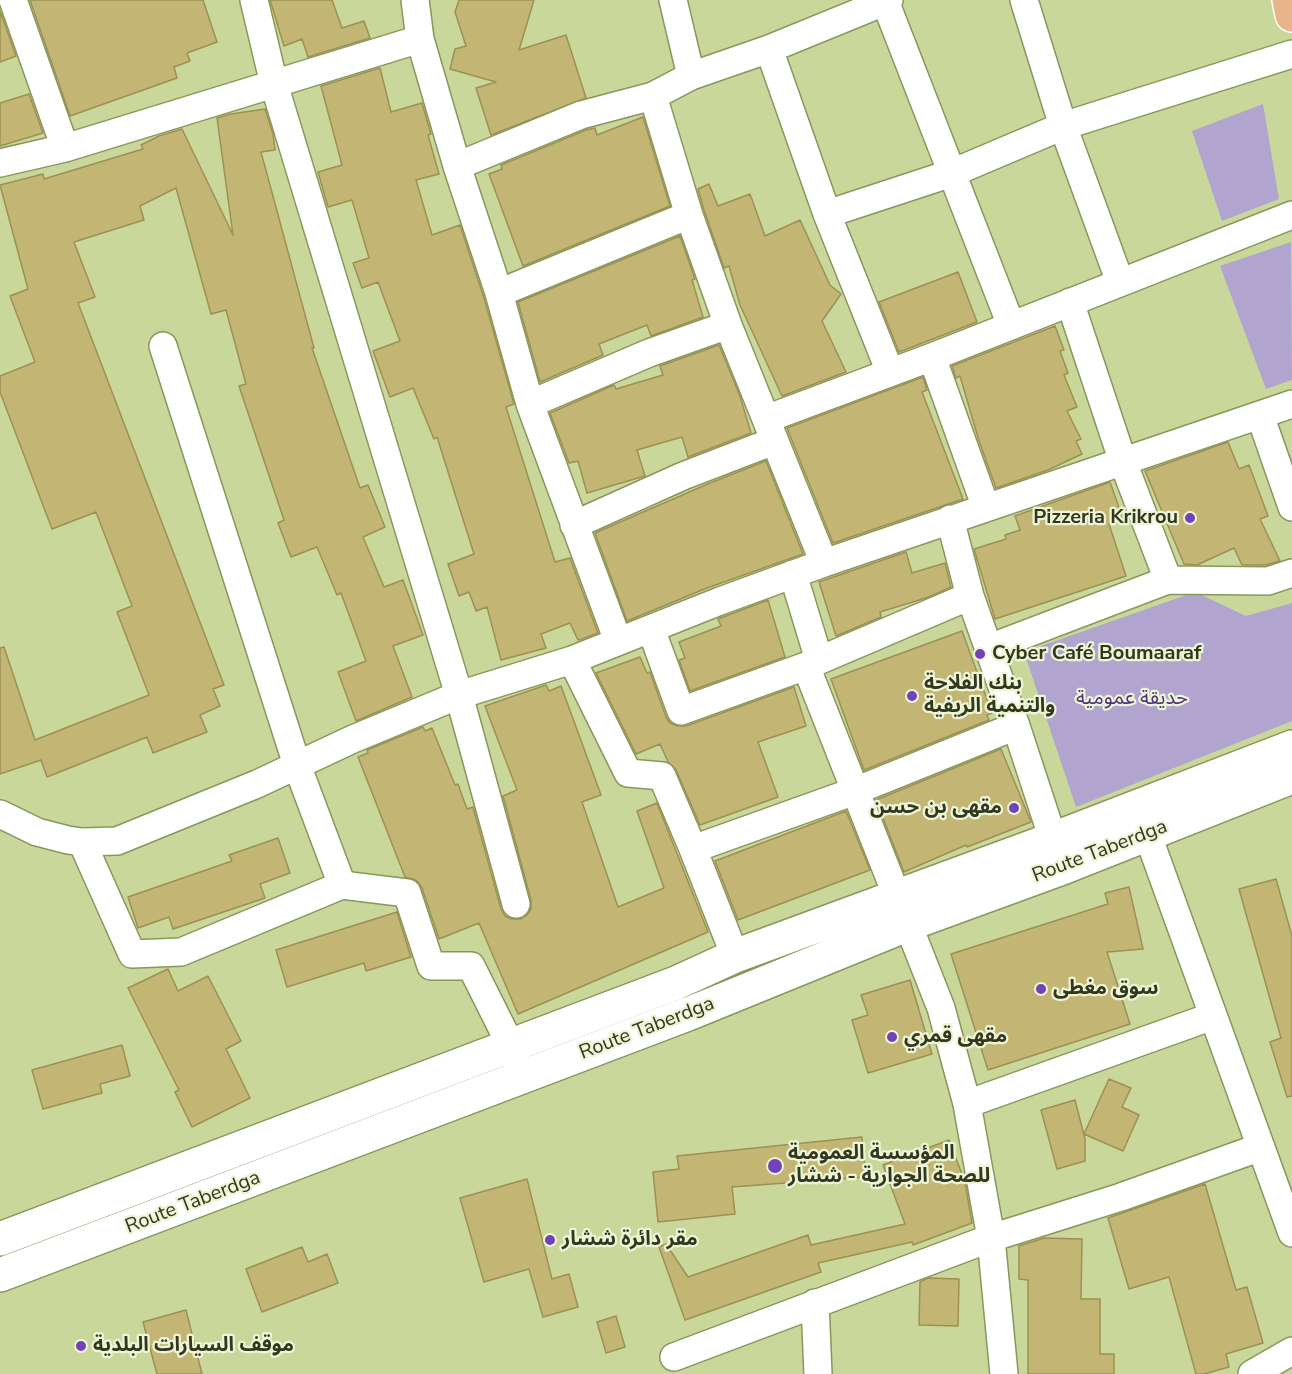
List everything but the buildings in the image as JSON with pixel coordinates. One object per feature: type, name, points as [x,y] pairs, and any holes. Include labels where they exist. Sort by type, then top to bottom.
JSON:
[{"type":"main road","points":[[1289,0],[1292,15]]},
{"type":"main road","name":"Route Taberdga","points":[[0,1239],[676,983],[735,956],[903,910],[1059,853],[1292,747]]},
{"type":"main road","name":"Route Taberdga","points":[[1059,853],[1147,833],[1292,777]]},
{"type":"main road","name":"Route Taberdga","points":[[0,1275],[688,1014],[903,910]]},
{"type":"main road","points":[[676,983],[688,1014]]},
{"type":"street","points":[[254,0],[274,84],[459,695],[516,904]]},
{"type":"street","points":[[415,0],[420,39],[457,166],[499,293],[530,404],[618,641]]},
{"type":"street","points":[[673,0],[692,76]]},
{"type":"street","points":[[1024,0],[1063,126],[1120,282]]},
{"type":"street","points":[[11,1],[65,148]]},
{"type":"street","points":[[457,166],[581,115],[653,96],[692,76],[769,49],[887,1],[1011,325]]},
{"type":"street","points":[[0,163],[65,148],[420,39]]},
{"type":"street","points":[[769,49],[827,214],[890,372]]},
{"type":"street","points":[[827,214],[952,173],[1063,126],[1292,54]]},
{"type":"street","points":[[653,96],[689,215],[728,325],[824,563]]},
{"type":"street","points":[[499,293],[689,215]]},
{"type":"street","points":[[574,525],[682,476],[890,372],[1292,215]]},
{"type":"street","points":[[1070,302],[1123,462],[1168,580]]},
{"type":"street","points":[[530,404],[649,353],[728,325]]},
{"type":"street","points":[[163,346],[297,765],[342,885]]},
{"type":"street","points":[[932,357],[986,508]]},
{"type":"street","points":[[0,814],[37,832],[82,842],[117,841],[257,784],[353,739],[459,695],[572,660],[720,601],[824,563],[1292,404]]},
{"type":"street","points":[[1260,415],[1292,507]]},
{"type":"street","points":[[950,519],[970,596],[1059,853]]},
{"type":"street","points":[[989,648],[1168,580],[1268,581],[1292,573]]},
{"type":"street","points":[[794,574],[812,663],[855,791],[941,1008],[967,1104],[991,1238],[1004,1374]]},
{"type":"street","points":[[651,629],[681,711],[812,663],[970,596]]},
{"type":"street","points":[[572,660],[628,773],[662,776],[735,956]]},
{"type":"street","points":[[693,849],[855,791],[1016,726]]},
{"type":"street","points":[[1147,833],[1292,1233]]},
{"type":"street","points":[[82,842],[132,954],[181,952],[342,885],[407,893],[431,966],[471,966],[511,1046],[522,1077]]},
{"type":"street","points":[[967,1104],[1213,1016]]},
{"type":"street","points":[[674,1357],[991,1238],[1121,1197],[1261,1147]]},
{"type":"street","points":[[815,1303],[818,1374]]},
{"type":"street","points":[[1252,1374],[1292,1351]]},
{"type":"green space","points":[[1263,104],[1279,199],[1222,221],[1192,131]]},
{"type":"green space","points":[[1291,242],[1292,380],[1266,389],[1220,266]]},
{"type":"green space","name":"حديقة عمومية","points":[[1195,592],[1246,616],[1292,603],[1292,721],[1076,807],[1024,652]]},
{"type":"place","name":"Pizzeria Krikrou","points":[[1190,518]]},
{"type":"place","name":"Cyber Café Boumaaraf","points":[[980,654]]},
{"type":"place","name":"بنك الفلاحة والتنمية الريفية","points":[[912,696]]},
{"type":"place","name":"مقهى بن حسن","points":[[1014,808]]},
{"type":"place","name":"سوق مغطى","points":[[1041,989]]},
{"type":"place","name":"مقهى قمري","points":[[892,1037]]},
{"type":"place","name":"المؤسسة العمومية للصحة الجوارية - ششار","points":[[775,1166]]},
{"type":"place","name":"مقر دائرة ششار","points":[[550,1240]]},
{"type":"place","name":"موقف السيارات البلدية","points":[[81,1346]]}]
